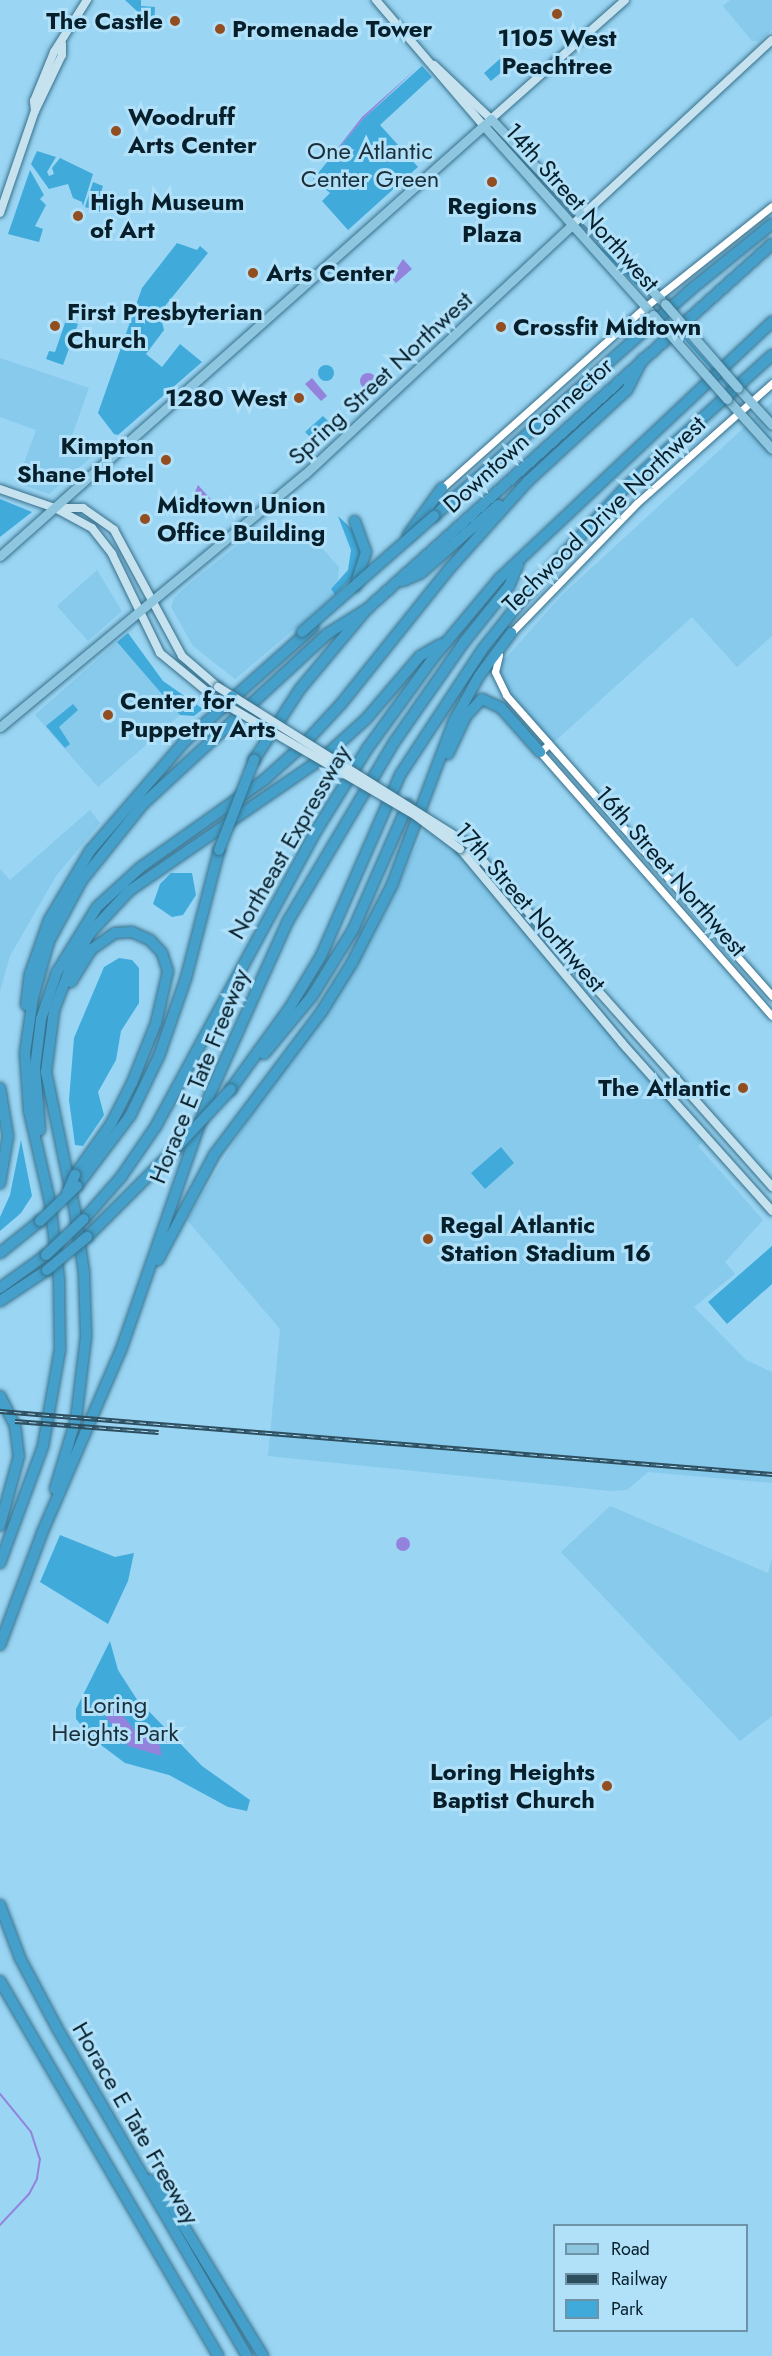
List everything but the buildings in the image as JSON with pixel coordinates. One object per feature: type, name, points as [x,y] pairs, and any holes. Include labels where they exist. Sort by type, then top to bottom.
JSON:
[{"type":"highway","points":[[229,701],[689,291],[772,224]]},
{"type":"highway","name":"Downtown Connector","points":[[367,609],[772,244]]},
{"type":"highway","points":[[518,566],[581,499],[772,322]]},
{"type":"highway","points":[[231,1089],[289,1010],[321,956],[400,774],[482,650],[575,541],[626,487],[772,355]]},
{"type":"highway","points":[[394,585],[421,573],[528,481],[627,390],[644,359]]},
{"type":"highway","points":[[0,1563],[43,1446],[58,1372],[61,1302],[36,1090],[37,1043],[57,972],[87,920],[122,881],[264,780],[303,745],[341,704],[443,576],[528,481]]},
{"type":"highway","points":[[30,1020],[27,996],[41,939],[58,902],[90,850],[184,742],[394,552],[442,488]]},
{"type":"highway","points":[[352,592],[366,552],[355,521]]},
{"type":"highway","name":"Northeast Expressway","points":[[0,1288],[46,1255],[84,1220],[121,1178],[156,1126],[334,802],[447,641],[500,578],[518,566]]},
{"type":"highway","name":"Horace E Tate Freeway","points":[[0,1645],[42,1533],[99,1405],[211,1092],[288,921],[395,741],[464,642],[510,586],[518,566]]},
{"type":"highway","points":[[50,1202],[26,1086],[25,1053],[46,950],[61,914],[120,829],[176,771],[327,634],[367,609]]},
{"type":"highway","name":"Northeast Expressway","points":[[76,1181],[126,1123],[159,1056],[186,978],[219,850],[254,760],[300,689],[367,609]]},
{"type":"highway","points":[[437,715],[511,633]]},
{"type":"highway","points":[[136,1306],[203,1174],[322,1011],[352,963],[380,912],[463,704],[511,633]]},
{"type":"highway","points":[[42,1533],[76,1419],[86,1336],[83,1262],[46,1072],[48,1034],[64,981],[90,933],[114,904],[152,872],[338,746],[366,719],[420,656],[447,641]]},
{"type":"highway","points":[[426,797],[466,716],[482,699],[501,708],[545,748]]},
{"type":"highway","points":[[0,1301],[47,1270],[87,1237],[177,1147],[312,996],[353,930],[407,807]]},
{"type":"highway","points":[[0,1253],[40,1221],[64,1198],[122,1104],[161,1008],[168,979],[166,964],[156,946],[142,936],[115,933],[97,944],[77,971],[64,1000],[51,1069],[58,1138]]},
{"type":"highway","points":[[0,1088],[8,1136],[0,1183]]},
{"type":"highway","points":[[0,1396],[15,1425],[19,1456],[0,1525]]},
{"type":"highway","name":"Horace E Tate Freeway","points":[[0,1905],[34,1986],[247,2356]]},
{"type":"highway","name":"Horace E Tate Freeway","points":[[0,1981],[218,2356]]},
{"type":"highway","points":[[137,2168],[166,2197],[263,2356]]},
{"type":"highway","points":[[204,2333],[212,2356]]},
{"type":"main road","points":[[0,213],[35,111],[62,56],[62,44],[87,0]]},
{"type":"main road","points":[[376,0],[435,65],[484,126]]},
{"type":"main road","points":[[0,556],[625,0]]},
{"type":"main road","name":"Spring Street Northwest","points":[[0,728],[310,470],[772,40]]},
{"type":"main road","points":[[435,65],[491,119]]},
{"type":"main road","name":"14th Street Northwest","points":[[491,119],[580,218],[662,300],[772,425]]},
{"type":"main road","name":"14th Street Northwest","points":[[484,126],[772,448]]},
{"type":"main road","points":[[0,489],[55,508]]},
{"type":"main road","name":"17th Street Northwest","points":[[55,508],[83,508],[111,526],[129,552],[182,656],[218,687],[229,701]]},
{"type":"main road","name":"17th Street Northwest","points":[[55,508],[93,528],[105,542],[160,653],[212,696],[229,701],[407,807],[463,846],[772,1187]]},
{"type":"main road","name":"17th Street Northwest","points":[[463,846],[622,1043],[772,1211]]},
{"type":"street","points":[[442,488],[645,307],[662,300],[772,206]]},
{"type":"street","name":"Techwood Drive Northwest","points":[[545,748],[497,680],[497,661],[511,633],[637,503],[772,383]]},
{"type":"street","name":"16th Street Northwest","points":[[545,748],[772,996]]},
{"type":"street","name":"16th Street Northwest","points":[[545,748],[772,1016]]},
{"type":"shaded area","points":[[730,0],[772,0],[772,30],[759,41],[752,41],[723,6]]},
{"type":"shaded area","points":[[417,68],[364,118],[323,167],[362,117]]},
{"type":"shaded area","points":[[403,259],[412,269],[396,283],[391,277]]},
{"type":"shaded area","points":[[0,358],[89,388],[72,436],[96,453],[49,494],[17,483],[36,430],[0,417]]},
{"type":"shaded area","points":[[365,373],[371,373],[376,381],[374,387],[365,389],[360,384],[360,378]]},
{"type":"shaded area","points":[[312,378],[327,396],[321,401],[305,384]]},
{"type":"shaded area","points":[[772,402],[772,636],[737,667],[692,617],[552,744],[491,675],[562,595]]},
{"type":"shaded area","points":[[198,485],[216,505],[213,508],[195,492]]},
{"type":"shaded area","points":[[270,519],[287,539],[302,526],[339,567],[338,581],[331,589],[335,595],[235,679],[193,646],[171,607],[174,598],[189,584]]},
{"type":"shaded area","points":[[97,570],[122,611],[88,641],[57,606]]},
{"type":"shaded area","name":"Center for Puppetry Arts","points":[[117,642],[180,715],[98,787],[35,715]]},
{"type":"shaded area","points":[[90,810],[100,823],[56,876],[10,956],[0,991],[0,869],[10,880]]},
{"type":"shaded area","points":[[426,826],[445,836],[519,913],[709,1135],[698,1146],[763,1220],[725,1262],[735,1274],[694,1307],[746,1360],[772,1372],[772,1483],[648,1472],[627,1490],[610,1491],[268,1456],[280,1329],[187,1220],[249,1118],[319,1022],[383,916]]},
{"type":"shaded area","points":[[610,1506],[768,1573],[772,1558],[772,1716],[740,1741],[561,1552]]},
{"type":"shaded area","points":[[403,1537],[408,1539],[410,1544],[408,1549],[403,1551],[398,1549],[396,1544],[398,1539]]},
{"type":"shaded area","points":[[117,1708],[136,1732],[159,1743],[162,1756],[128,1746],[105,1716],[106,1710]]},
{"type":"green space","points":[[125,0],[141,0],[141,6],[155,7],[154,27]]},
{"type":"green space","points":[[502,57],[509,66],[491,81],[484,73]]},
{"type":"green space","name":"One Atlantic Center Green","points":[[422,66],[432,77],[380,125],[418,167],[348,230],[322,201],[330,193],[313,179],[364,118]]},
{"type":"green space","points":[[37,151],[56,157],[47,172],[49,176],[54,174],[52,168],[60,158],[93,174],[83,206],[82,202],[73,198],[68,184],[49,189],[31,164]]},
{"type":"green space","points":[[30,170],[44,195],[40,199],[46,205],[35,226],[43,229],[39,242],[8,234]]},
{"type":"green space","points":[[93,182],[103,186],[101,193],[109,196],[103,213],[85,207]]},
{"type":"green space","points":[[588,237],[630,271],[645,286],[641,290]]},
{"type":"green space","points":[[177,243],[197,250],[200,246],[208,253],[165,306],[161,318],[164,330],[146,354],[162,367],[180,344],[202,362],[118,435],[114,434],[98,413],[142,288]]},
{"type":"green space","points":[[665,315],[730,387],[732,393],[669,322]]},
{"type":"green space","points":[[66,320],[78,324],[63,365],[46,359],[49,351],[55,352]]},
{"type":"green space","points":[[323,365],[329,365],[334,373],[332,379],[323,381],[318,376],[318,370]]},
{"type":"green space","points":[[323,416],[331,424],[313,440],[305,432]]},
{"type":"green space","points":[[0,499],[32,512],[0,537]]},
{"type":"green space","points":[[338,516],[353,530],[361,552],[353,577],[335,595],[331,589],[348,570],[351,550]]},
{"type":"green space","points":[[128,633],[163,681],[203,709],[194,716],[180,715],[117,642]]},
{"type":"green space","points":[[73,704],[78,710],[59,727],[70,744],[65,748],[46,726]]},
{"type":"green space","points":[[171,873],[192,873],[196,895],[183,915],[172,917],[153,904],[160,884]]},
{"type":"green space","points":[[119,958],[132,960],[139,968],[139,1003],[121,1031],[116,1060],[98,1092],[104,1115],[83,1146],[75,1145],[69,1100],[74,1038],[104,967]]},
{"type":"green space","points":[[21,1140],[32,1196],[21,1213],[0,1231],[0,1217],[10,1195]]},
{"type":"green space","points":[[501,1147],[514,1163],[485,1189],[471,1173]]},
{"type":"green space","points":[[772,1246],[772,1284],[727,1324],[708,1302]]},
{"type":"green space","points":[[60,1535],[115,1557],[134,1553],[128,1581],[108,1624],[40,1582]]},
{"type":"green space","name":"Loring Heights Park","points":[[110,1641],[118,1670],[136,1698],[202,1766],[250,1800],[247,1811],[228,1807],[169,1775],[125,1763],[93,1739],[76,1719],[76,1709]]},
{"type":"waterway","points":[[0,2094],[31,2132],[40,2159],[37,2179],[29,2194],[0,2225]]},
{"type":"railway","points":[[0,1411],[772,1474]]},
{"type":"railway","points":[[15,1421],[159,1432]]},
{"type":"place","name":"1105 West Peachtree","points":[[557,14]]},
{"type":"place","name":"The Castle","points":[[175,21]]},
{"type":"place","name":"Promenade Tower","points":[[220,29]]},
{"type":"place","name":"Woodruff Arts Center","points":[[116,131]]},
{"type":"place","name":"Regions Plaza","points":[[492,182]]},
{"type":"place","name":"High Museum of Art","points":[[78,216]]},
{"type":"place","name":"Arts Center","points":[[253,273]]},
{"type":"place","name":"First Presbyterian Church","points":[[55,326]]},
{"type":"place","name":"Crossfit Midtown","points":[[501,327]]},
{"type":"place","name":"1280 West","points":[[299,398]]},
{"type":"place","name":"Kimpton Shane Hotel","points":[[166,460]]},
{"type":"place","name":"Midtown Union Office Building","points":[[145,519]]},
{"type":"place","name":"Center for Puppetry Arts","points":[[108,715]]},
{"type":"place","name":"The Atlantic","points":[[743,1088]]},
{"type":"place","name":"Regal Atlantic Station Stadium 16","points":[[428,1239]]},
{"type":"place","name":"Loring Heights Baptist Church","points":[[607,1786]]}]
